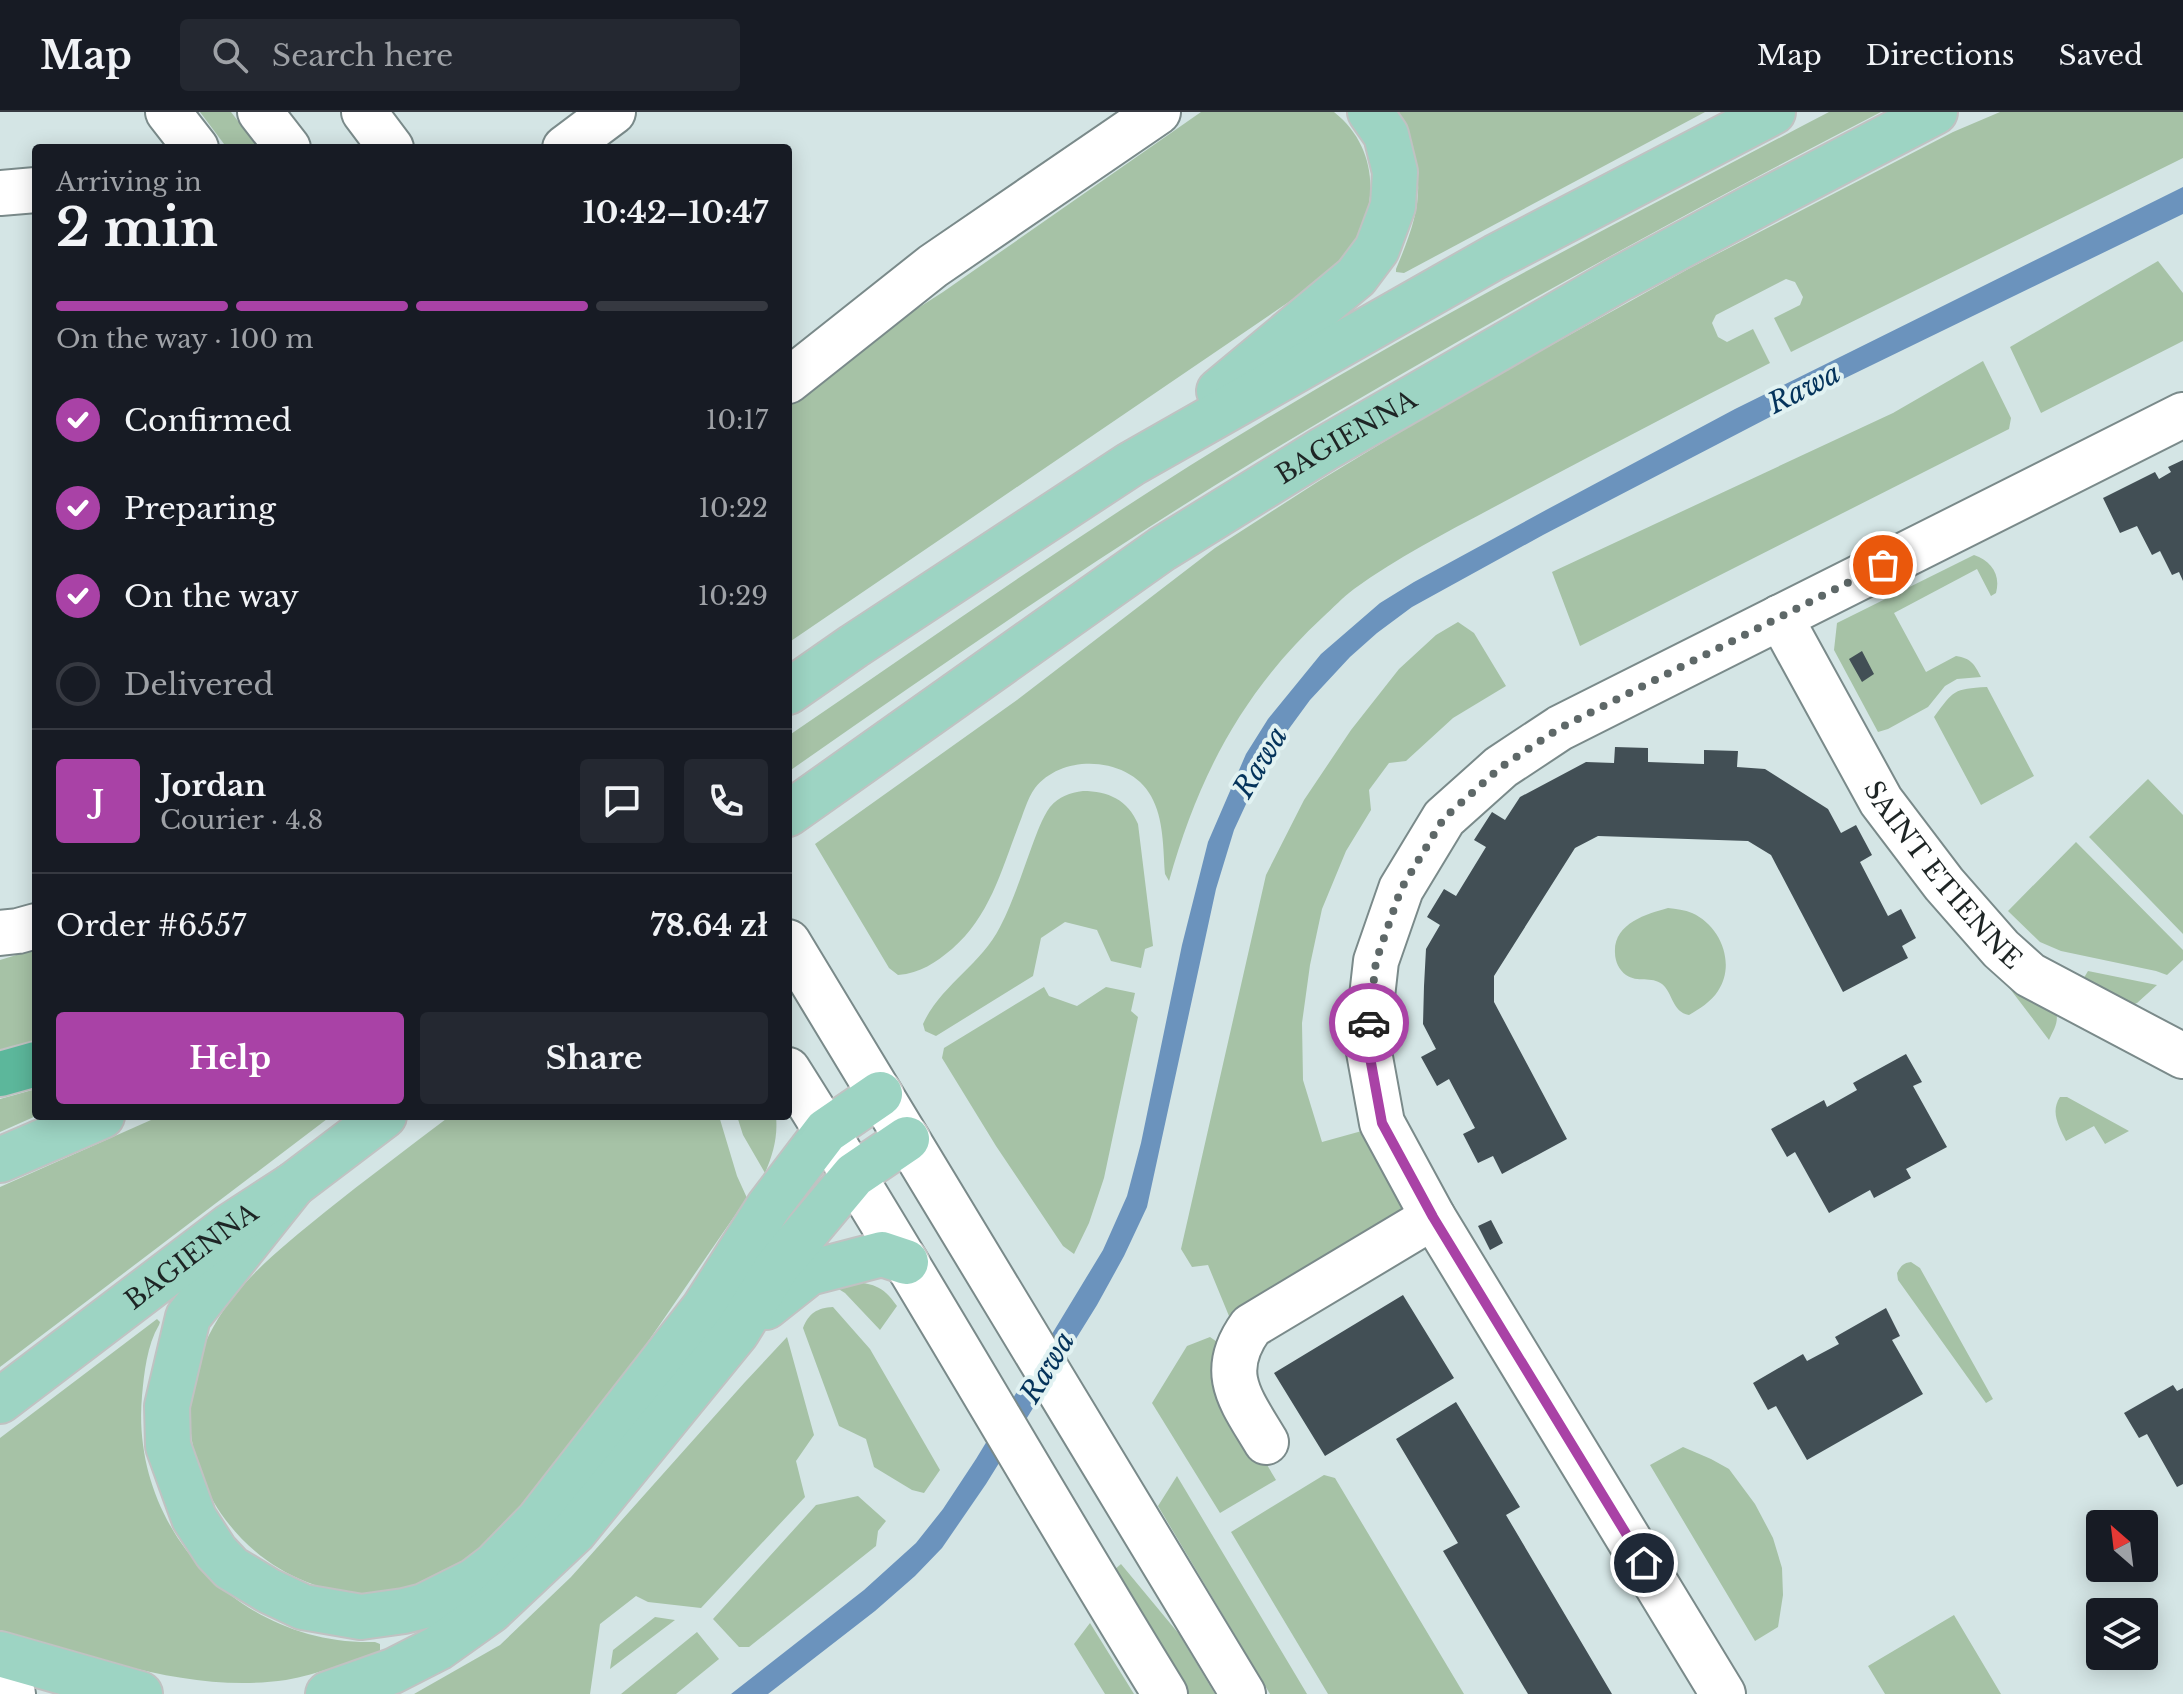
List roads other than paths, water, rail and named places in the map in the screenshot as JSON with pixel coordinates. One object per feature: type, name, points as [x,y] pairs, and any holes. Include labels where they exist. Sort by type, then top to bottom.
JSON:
[{"type":"highway","points":[[0,1074],[32,1065]]},
{"type":"main road","points":[[1131,464],[1356,277],[1377,249],[1393,206],[1395,172],[1386,135],[1370,112]]},
{"type":"main road","points":[[792,689],[1131,464],[1495,257],[1773,112]]},
{"type":"main road","name":"BAGIENNA","points":[[792,811],[1162,549],[1324,449],[1621,278],[1935,112]]},
{"type":"main road","points":[[293,1185],[188,1317],[167,1406],[168,1446],[194,1518],[216,1552],[231,1568],[303,1607],[361,1617],[404,1611],[424,1606],[474,1581],[495,1565],[538,1521],[704,1308],[769,1206],[826,1131],[880,1094]]},
{"type":"main road","points":[[0,1160],[93,1120]]},
{"type":"main road","name":"BAGIENNA","points":[[0,1401],[230,1226],[293,1185],[379,1120]]},
{"type":"main road","points":[[328,1694],[393,1671],[438,1648],[490,1611],[574,1532],[737,1332],[777,1267],[854,1175],[907,1139]]},
{"type":"main road","points":[[737,1332],[809,1273],[882,1254],[913,1274]]},
{"type":"main road","points":[[0,1654],[132,1693]]},
{"type":"street","points":[[168,112],[193,144]]},
{"type":"street","points":[[260,112],[285,144]]},
{"type":"street","points":[[364,112],[388,144]]},
{"type":"street","points":[[570,144],[613,112]]},
{"type":"street","points":[[792,378],[933,266],[1158,112]]},
{"type":"street","points":[[0,193],[32,190]]},
{"type":"street","points":[[792,342],[933,266]]},
{"type":"street","points":[[1723,1694],[1433,1217],[1382,1123],[1367,1041],[1376,961],[1401,889],[1444,818],[1501,767],[1560,728],[2183,415]]},
{"type":"street","name":"SAINT ETIENNE","points":[[1780,617],[1881,801],[1944,884],[2001,949],[2030,975],[2183,1056]]},
{"type":"street","points":[[0,933],[32,927]]},
{"type":"street","points":[[792,948],[1243,1694]]},
{"type":"street","points":[[792,1076],[1165,1694]]},
{"type":"street","points":[[1266,1442],[1238,1396],[1233,1377],[1234,1359],[1241,1340],[1251,1326],[1433,1217]]},
{"type":"street","points":[[0,1666],[13,1694]]},
{"type":"water","name":"Rawa","points":[[2183,187],[2183,214],[1835,383],[1543,535],[1412,607],[1350,657],[1310,700],[1280,741],[1234,830],[1216,889],[1147,1207],[1097,1305],[986,1484],[942,1548],[875,1611],[768,1694],[731,1694],[864,1590],[916,1543],[976,1459],[1103,1250],[1127,1196],[1141,1143],[1182,945],[1208,842],[1246,754],[1268,719],[1321,654],[1380,603],[1546,510],[1735,409]]}]
